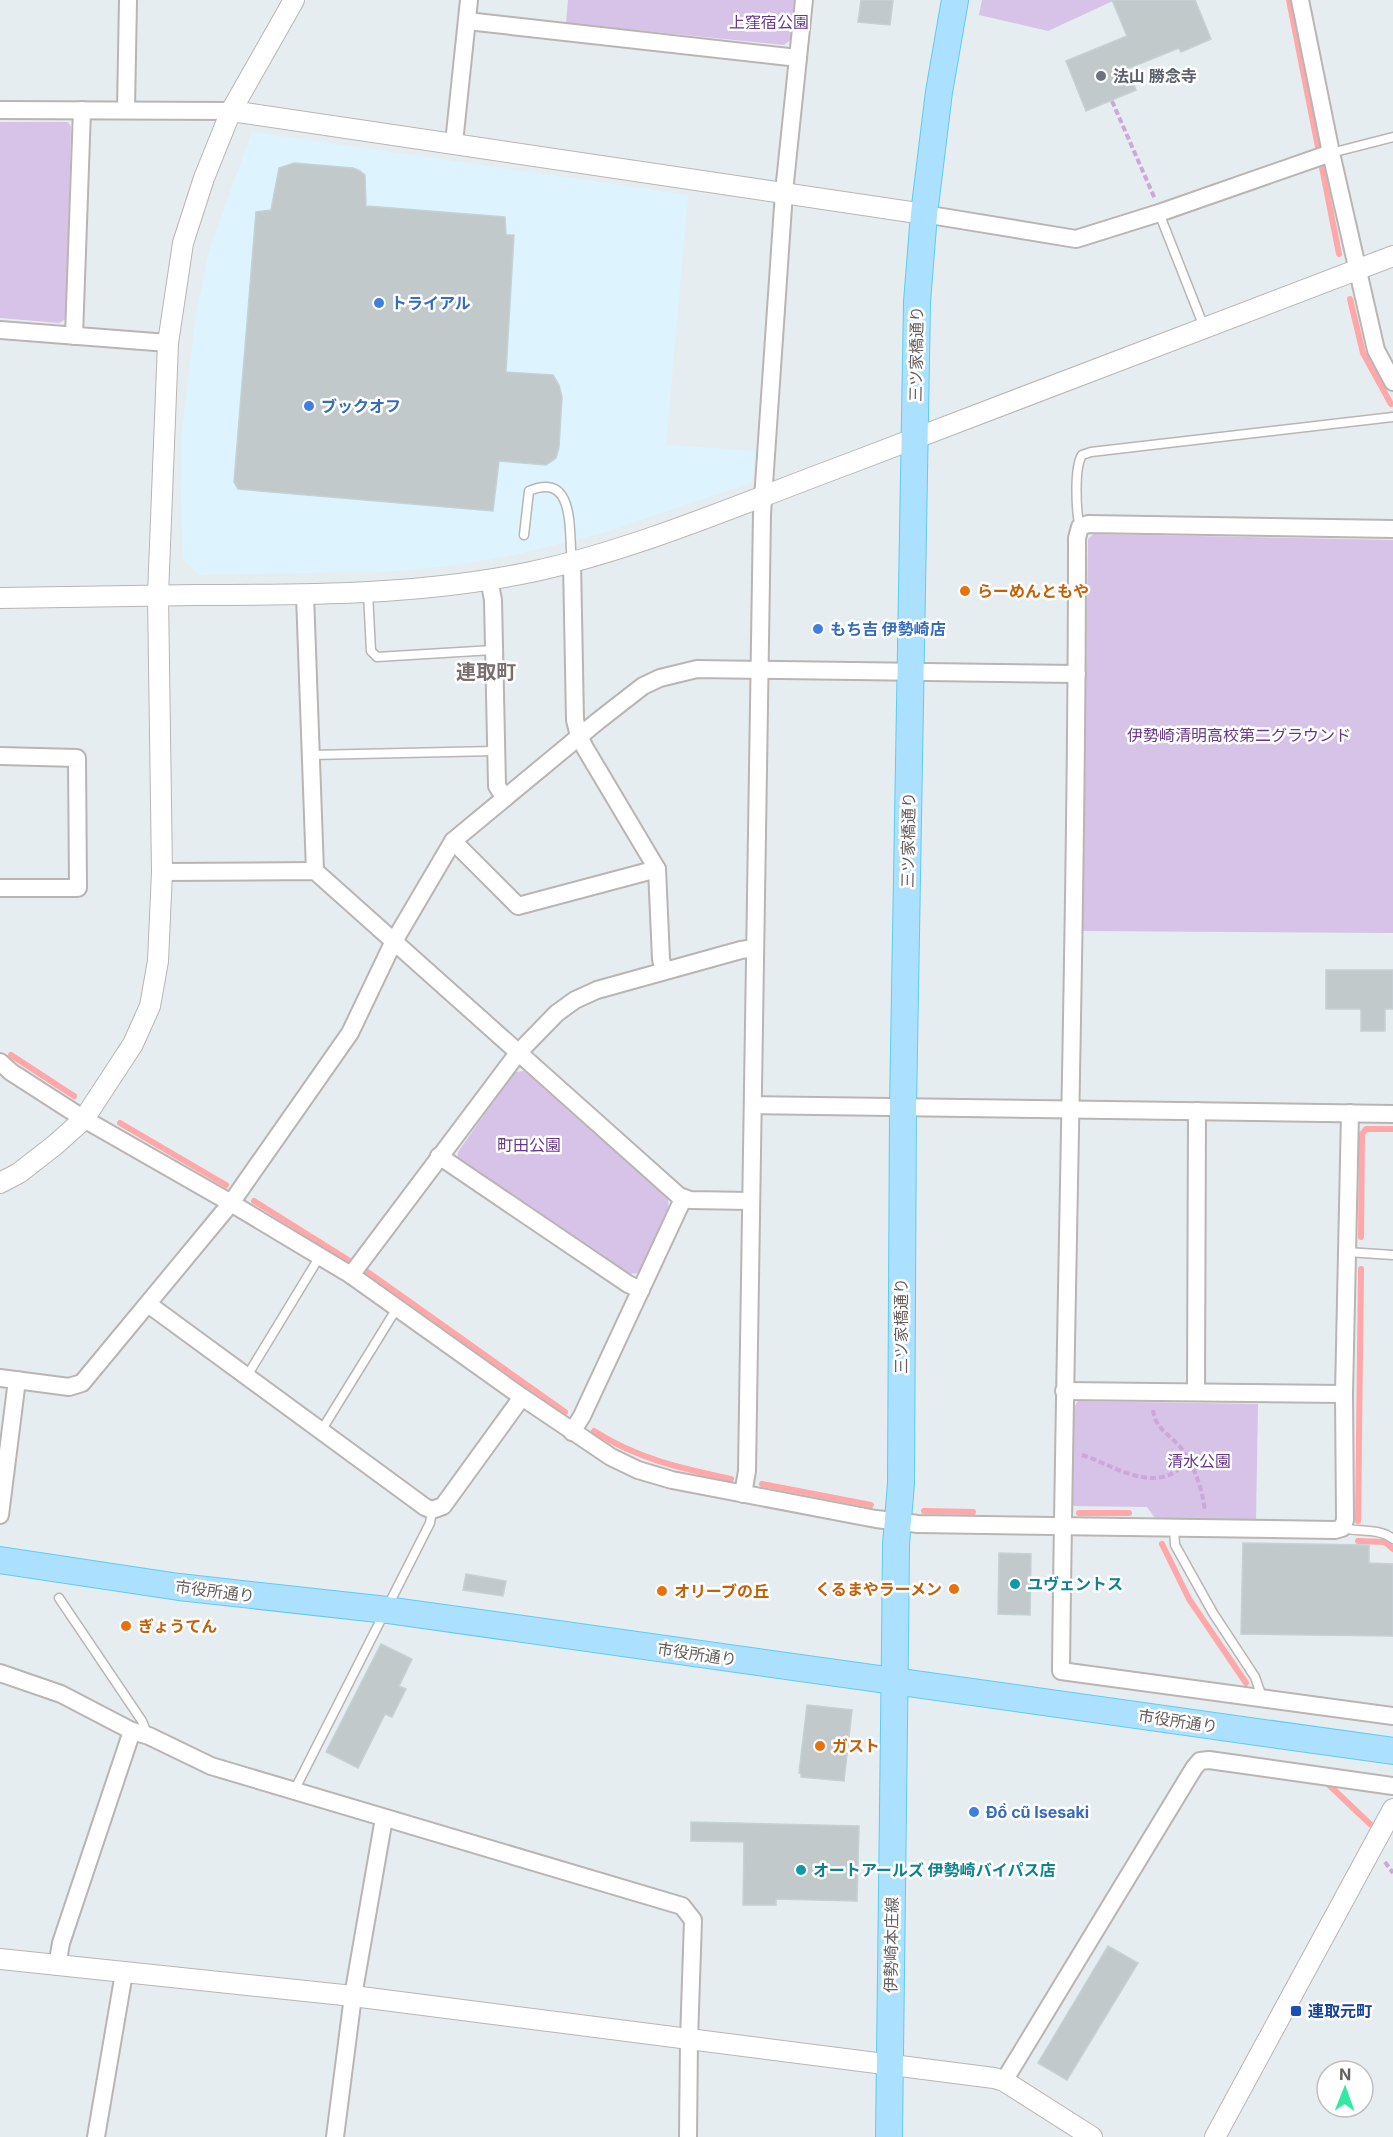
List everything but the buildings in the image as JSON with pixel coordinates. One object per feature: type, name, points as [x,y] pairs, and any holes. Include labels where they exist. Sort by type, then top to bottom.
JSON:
[{"type":"main road","name":"三ツ家橋通り","points":[[894,1682],[901,1483],[903,1107],[917,302],[924,214],[939,92],[955,0]]},
{"type":"main road","name":"市役所通り","points":[[0,1560],[179,1587],[387,1610],[1393,1751]]},
{"type":"main road","name":"伊勢崎本庄線","points":[[889,2137],[894,1682]]},
{"type":"street","points":[[126,109],[128,0]]},
{"type":"street","points":[[0,1183],[19,1173],[84,1119],[133,1044],[150,1006],[158,961],[162,872],[158,596],[168,343],[183,243],[204,178],[231,111],[294,0]]},
{"type":"street","points":[[454,143],[469,0]]},
{"type":"street","points":[[743,1494],[747,1472],[763,496],[784,192],[804,0]]},
{"type":"street","points":[[1300,0],[1331,153],[1376,350],[1393,382]]},
{"type":"street","points":[[467,21],[798,58]]},
{"type":"street","points":[[0,110],[231,111],[784,192],[1076,239],[1159,213],[1331,153]]},
{"type":"street","points":[[74,336],[82,110]]},
{"type":"street","points":[[0,598],[305,595],[368,592],[437,587],[572,562],[620,548],[763,496],[1393,256]]},
{"type":"street","points":[[0,330],[168,343]]},
{"type":"street","points":[[1393,529],[1088,524],[1080,526],[1077,538],[1077,674],[1060,1671],[1393,1716]]},
{"type":"street","points":[[572,562],[575,720],[579,736],[657,869],[661,959],[664,971]]},
{"type":"street","points":[[489,579],[493,600],[497,786],[505,798]]},
{"type":"street","points":[[305,595],[315,871]]},
{"type":"street","points":[[0,1378],[69,1387],[82,1383],[231,1203],[350,1033],[393,943],[453,841],[643,686],[660,678],[697,669],[1077,674]]},
{"type":"street","points":[[0,756],[77,758],[78,888],[0,888]]},
{"type":"street","points":[[453,841],[518,906],[657,869]]},
{"type":"street","points":[[162,872],[315,871],[393,943],[683,1199],[750,1201]]},
{"type":"street","points":[[351,1275],[439,1156],[519,1053],[548,1021],[575,1000],[597,990],[755,948]]},
{"type":"street","points":[[0,1062],[11,1072],[84,1119],[351,1275],[522,1397],[611,1457],[638,1470],[672,1480],[898,1522],[1335,1530],[1342,1528],[1345,1520],[1344,1394],[1350,1113]]},
{"type":"street","points":[[753,1105],[1393,1114]]},
{"type":"street","points":[[1196,1392],[1197,1111]]},
{"type":"street","points":[[439,1156],[450,1166],[640,1290]]},
{"type":"street","points":[[572,1432],[582,1416],[683,1199]]},
{"type":"street","points":[[148,1304],[432,1510],[443,1506],[522,1397]]},
{"type":"street","points":[[0,1515],[17,1380]]},
{"type":"street","points":[[1064,1391],[1344,1394]]},
{"type":"street","points":[[0,1673],[61,1694],[132,1731],[148,1736],[211,1766],[682,1906],[693,1920],[688,2040],[688,2137]]},
{"type":"street","points":[[57,1966],[61,1943],[132,1731]]},
{"type":"street","points":[[1004,2081],[1200,1761],[1209,1760],[1393,1786]]},
{"type":"street","points":[[1215,2137],[1393,1809]]},
{"type":"street","points":[[335,2137],[353,1996],[384,1818]]},
{"type":"street","points":[[0,1959],[353,1996],[1004,2081],[1092,2137]]},
{"type":"street","points":[[96,2137],[124,1973]]},
{"type":"lane","points":[[1331,153],[1393,137]]},
{"type":"lane","points":[[1159,213],[1205,328]]},
{"type":"lane","points":[[1080,526],[1077,515],[1078,464],[1082,455],[1091,452],[1393,417]]},
{"type":"lane","points":[[524,535],[529,491],[537,488],[556,490],[564,496],[569,511],[572,562]]},
{"type":"lane","points":[[368,592],[371,651],[377,657],[493,650]]},
{"type":"lane","points":[[311,755],[495,751]]},
{"type":"lane","points":[[1347,1252],[1393,1256]]},
{"type":"lane","points":[[246,1376],[320,1256]]},
{"type":"lane","points":[[321,1431],[397,1308]]},
{"type":"lane","points":[[294,1791],[430,1523],[432,1510]]},
{"type":"lane","points":[[1174,1527],[1175,1545],[1213,1613],[1255,1677],[1262,1697]]},
{"type":"lane","points":[[1342,1528],[1382,1532],[1393,1539]]},
{"type":"lane","points":[[59,1598],[142,1721],[148,1736]]},
{"type":"path","points":[[1112,101],[1159,213]]},
{"type":"path","points":[[1153,1410],[1158,1425],[1190,1462],[1199,1481],[1205,1511]]},
{"type":"path","points":[[1082,1455],[1138,1476],[1166,1476],[1190,1462]]},
{"type":"shaded area","points":[[252,132],[688,195],[666,445],[755,451],[752,482],[606,532],[514,555],[454,565],[396,571],[199,575],[183,558],[182,432],[189,371],[196,315],[209,251]]},
{"type":"green space","name":"上窪宿公園","points":[[568,0],[795,0],[793,38],[784,45],[566,23]]},
{"type":"green space","points":[[982,0],[1115,0],[1048,31],[979,15]]},
{"type":"green space","points":[[0,122],[68,122],[71,127],[66,319],[59,323],[0,318]]},
{"type":"green space","name":"伊勢崎清明高校第二グラウンド","points":[[1094,534],[1393,540],[1393,933],[1082,931],[1088,539]]},
{"type":"green space","name":"町田公園","points":[[524,1071],[668,1199],[669,1210],[639,1273],[630,1274],[457,1161],[458,1152],[514,1072]]},
{"type":"green space","name":"清水公園","points":[[1078,1401],[1258,1404],[1256,1520],[1155,1518],[1147,1507],[1072,1506],[1074,1407]]},
{"type":"waterway","points":[[1289,0],[1339,254]]},
{"type":"waterway","points":[[1350,299],[1363,353],[1391,404]]},
{"type":"waterway","points":[[11,1055],[74,1096]]},
{"type":"waterway","points":[[120,1123],[226,1185]]},
{"type":"waterway","points":[[1361,1237],[1362,1134],[1366,1129],[1393,1129]]},
{"type":"waterway","points":[[254,1201],[369,1273],[565,1412]]},
{"type":"waterway","points":[[1358,1521],[1361,1269]]},
{"type":"waterway","points":[[594,1431],[643,1456],[731,1479]]},
{"type":"waterway","points":[[762,1484],[871,1505]]},
{"type":"waterway","points":[[924,1511],[973,1512]]},
{"type":"waterway","points":[[1079,1513],[1129,1513]]},
{"type":"waterway","points":[[1358,1541],[1385,1542],[1393,1549]]},
{"type":"waterway","points":[[1162,1544],[1189,1599],[1246,1683]]},
{"type":"waterway","points":[[1329,1785],[1370,1824]]},
{"type":"place","name":"法山 勝念寺","points":[[1101,76]]},
{"type":"place","name":"トライアル","points":[[379,303]]},
{"type":"place","name":"ブックオフ","points":[[309,406]]},
{"type":"place","name":"らーめんともや","points":[[965,591]]},
{"type":"place","name":"もち吉 伊勢崎店","points":[[818,629]]},
{"type":"place","name":"ユヴェントス","points":[[1015,1584]]},
{"type":"place","name":"くるまやラーメン","points":[[954,1589]]},
{"type":"place","name":"オリーブの丘","points":[[662,1591]]},
{"type":"place","name":"ぎょうてん","points":[[126,1626]]},
{"type":"place","name":"ガスト","points":[[820,1746]]},
{"type":"place","name":"Đồ cũ Isesaki","points":[[974,1812]]},
{"type":"place","name":"オートアールズ 伊勢崎バイパス店","points":[[801,1870]]},
{"type":"place","name":"連取元町","points":[[1296,2011]]},
{"type":"district","name":"連取町","points":[[486,672]]}]
